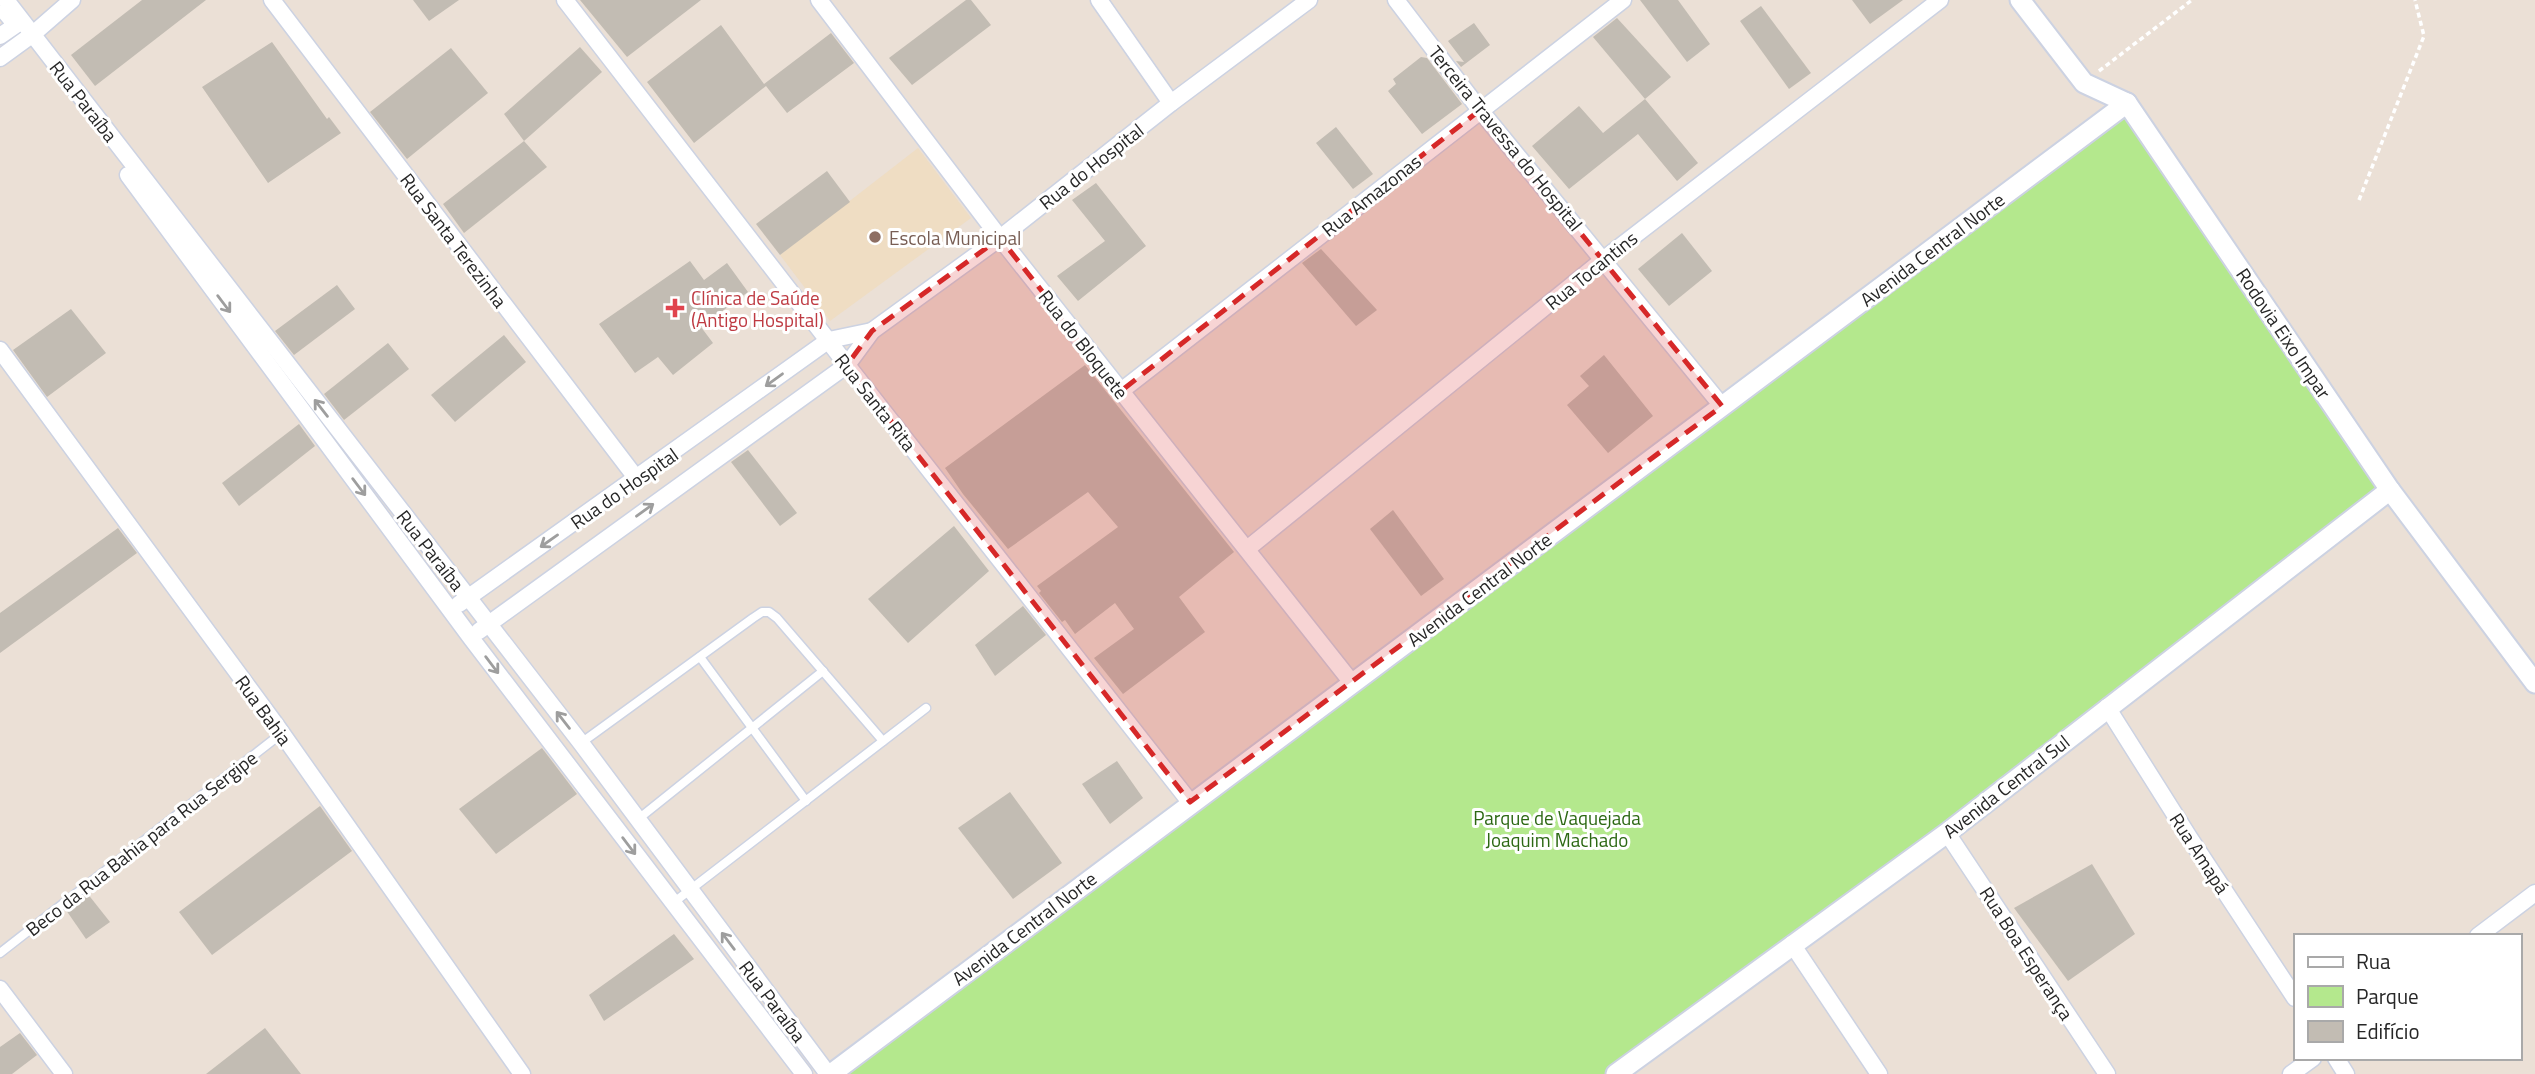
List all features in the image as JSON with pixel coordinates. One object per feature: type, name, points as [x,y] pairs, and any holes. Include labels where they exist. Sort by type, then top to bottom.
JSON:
[{"type":"street","name":"Rua Paraíba","points":[[6,0],[26,32],[471,638],[804,1074]]},
{"type":"street","points":[[0,58],[26,32],[72,0]]},
{"type":"street","name":"Rua Santa Terezinha","points":[[272,0],[637,479]]},
{"type":"street","name":"Rua Santa Rita","points":[[565,0],[847,365],[1191,802]]},
{"type":"street","name":"Rua do Bloquete","points":[[819,0],[1000,238],[1353,684]]},
{"type":"street","points":[[1099,0],[1171,103]]},
{"type":"street","name":"Rua do Hospital","points":[[471,638],[847,365],[872,331],[1000,238],[1171,103],[1309,0]]},
{"type":"street","name":"Terceira Travessa do Hospital","points":[[1396,0],[1480,110],[1722,406]]},
{"type":"street","name":"Rua Amazonas","points":[[1121,391],[1623,0]]},
{"type":"street","name":"Rua Tocantins","points":[[1247,549],[1604,259],[1940,0]]},
{"type":"street","points":[[2020,0],[2084,83],[2127,103]]},
{"type":"street","name":"Rua Paraíba","points":[[0,5],[26,32],[581,743],[829,1074]]},
{"type":"street","points":[[0,36],[26,32]]},
{"type":"street","name":"Avenida Central Norte","points":[[829,1074],[2127,103]]},
{"type":"street","name":"Rodovia Eixo Impar","points":[[2127,103],[2390,490],[2535,683]]},
{"type":"street","name":"Rua do Hospital","points":[[451,610],[829,340],[872,331]]},
{"type":"street","name":"Rua Bahia","points":[[0,350],[282,733],[522,1074]]},
{"type":"street","name":"Avenida Central Sul","points":[[1616,1074],[1947,833],[2390,490]]},
{"type":"street","name":"Rua Amapá","points":[[2107,707],[2294,996]]},
{"type":"street","name":"Rua Boa Esperança","points":[[1947,833],[2107,1074]]},
{"type":"street","points":[[2481,934],[2535,893]]},
{"type":"street","points":[[1792,944],[1880,1074]]},
{"type":"street","points":[[0,989],[64,1074]]},
{"type":"street","points":[[2291,1074],[2310,1060]]},
{"type":"lane","points":[[581,743],[762,612],[769,612],[883,741]]},
{"type":"lane","points":[[700,657],[806,801]]},
{"type":"lane","points":[[637,820],[823,671]]},
{"type":"lane","points":[[673,904],[926,708]]},
{"type":"lane","name":"Beco da Rua Bahia para Rua Sergipe","points":[[0,953],[282,733]]},
{"type":"path","points":[[2084,83],[2192,0]]},
{"type":"path","points":[[2359,200],[2424,36],[2415,0]]},
{"type":"highlighted area","points":[[1480,110],[1722,406],[1190,802],[847,365],[872,331],[1000,238],[1121,391]]},
{"type":"shaded area","name":"Escola Municipal","points":[[918,148],[971,218],[830,321],[780,255]]},
{"type":"green space","name":"Parque de Vaquejada Joaquim Machado","points":[[2127,103],[2390,490],[1627,1074],[831,1074]]},
{"type":"building","points":[[142,0],[206,0],[95,86],[71,55]]},
{"type":"building","points":[[413,0],[459,0],[429,21]]},
{"type":"building","points":[[580,0],[701,0],[627,57]]},
{"type":"building","points":[[966,0],[971,0],[991,25],[912,85],[889,58]]},
{"type":"building","points":[[1640,0],[1678,0],[1710,44],[1687,62]]},
{"type":"building","points":[[1852,0],[1903,0],[1870,24]]},
{"type":"building","points":[[1761,6],[1811,73],[1789,89],[1740,21]]},
{"type":"building","points":[[1617,18],[1671,77],[1645,99],[1593,37]]},
{"type":"building","points":[[1474,23],[1490,45],[1461,67],[1456,61],[1464,62],[1448,41]]},
{"type":"building","points":[[721,25],[764,84],[831,33],[854,63],[787,113],[766,86],[694,143],[647,82]]},
{"type":"building","points":[[272,42],[327,119],[329,117],[341,133],[268,183],[202,87]]},
{"type":"building","points":[[580,47],[602,72],[524,141],[504,114]]},
{"type":"building","points":[[451,48],[488,93],[407,159],[370,112]]},
{"type":"building","points":[[1421,57],[1427,58],[1462,104],[1422,134],[1388,91],[1396,84],[1393,79]]},
{"type":"building","points":[[1645,99],[1698,163],[1677,181],[1638,134],[1569,189],[1532,146],[1579,106],[1603,133]]},
{"type":"building","points":[[1336,127],[1373,174],[1353,189],[1316,143]]},
{"type":"building","points":[[524,141],[547,167],[464,233],[443,204]]},
{"type":"building","points":[[827,171],[850,202],[780,255],[756,224]]},
{"type":"building","points":[[1096,183],[1146,246],[1078,301],[1057,276],[1105,241],[1072,200]]},
{"type":"building","points":[[1682,233],[1712,271],[1669,306],[1638,269]]},
{"type":"building","points":[[1321,249],[1377,310],[1356,326],[1302,263]]},
{"type":"building","name":"Clínica de Saúde (Antigo Hospital)","points":[[690,261],[704,280],[727,263],[748,292],[701,327],[713,343],[673,375],[658,357],[635,373],[599,324]]},
{"type":"building","points":[[337,285],[355,309],[294,355],[275,331]]},
{"type":"building","points":[[71,309],[106,353],[47,397],[13,350]]},
{"type":"building","points":[[504,335],[526,362],[455,422],[431,395]]},
{"type":"building","points":[[388,343],[409,369],[344,420],[324,394]]},
{"type":"building","points":[[1604,355],[1653,416],[1608,453],[1567,405],[1589,386],[1580,376]]},
{"type":"building","points":[[1085,365],[1234,552],[1179,597],[1205,632],[1123,694],[1094,658],[1134,629],[1115,603],[1075,634],[1039,593],[1041,591],[1037,586],[1118,527],[1088,492],[1008,549],[945,468]]},
{"type":"building","points":[[299,424],[315,446],[239,506],[222,483]]},
{"type":"building","points":[[748,450],[797,513],[780,526],[731,462]]},
{"type":"building","points":[[1393,510],[1444,579],[1421,596],[1370,529]]},
{"type":"building","points":[[954,526],[989,571],[908,643],[868,599]]},
{"type":"building","points":[[118,528],[137,553],[0,653],[0,613]]},
{"type":"building","points":[[1023,606],[1046,635],[995,676],[975,645]]},
{"type":"building","points":[[542,748],[577,794],[496,854],[459,809]]},
{"type":"building","points":[[1117,761],[1143,798],[1110,824],[1082,784]]},
{"type":"building","points":[[1010,792],[1062,863],[1013,899],[958,828]]},
{"type":"building","points":[[320,806],[352,851],[212,955],[179,912]]},
{"type":"building","points":[[2092,864],[2135,934],[2068,981],[2014,908]]},
{"type":"building","points":[[87,893],[110,922],[86,939],[66,910]]},
{"type":"building","points":[[674,934],[694,959],[604,1021],[589,995]]},
{"type":"building","points":[[265,1028],[301,1074],[206,1074]]},
{"type":"building","points":[[20,1033],[37,1055],[12,1074],[0,1074],[0,1047]]},
{"type":"place","name":"Escola Municipal","points":[[875,237]]},
{"type":"place","name":"Clínica de Saúde (Antigo Hospital)","points":[[675,308]]}]
